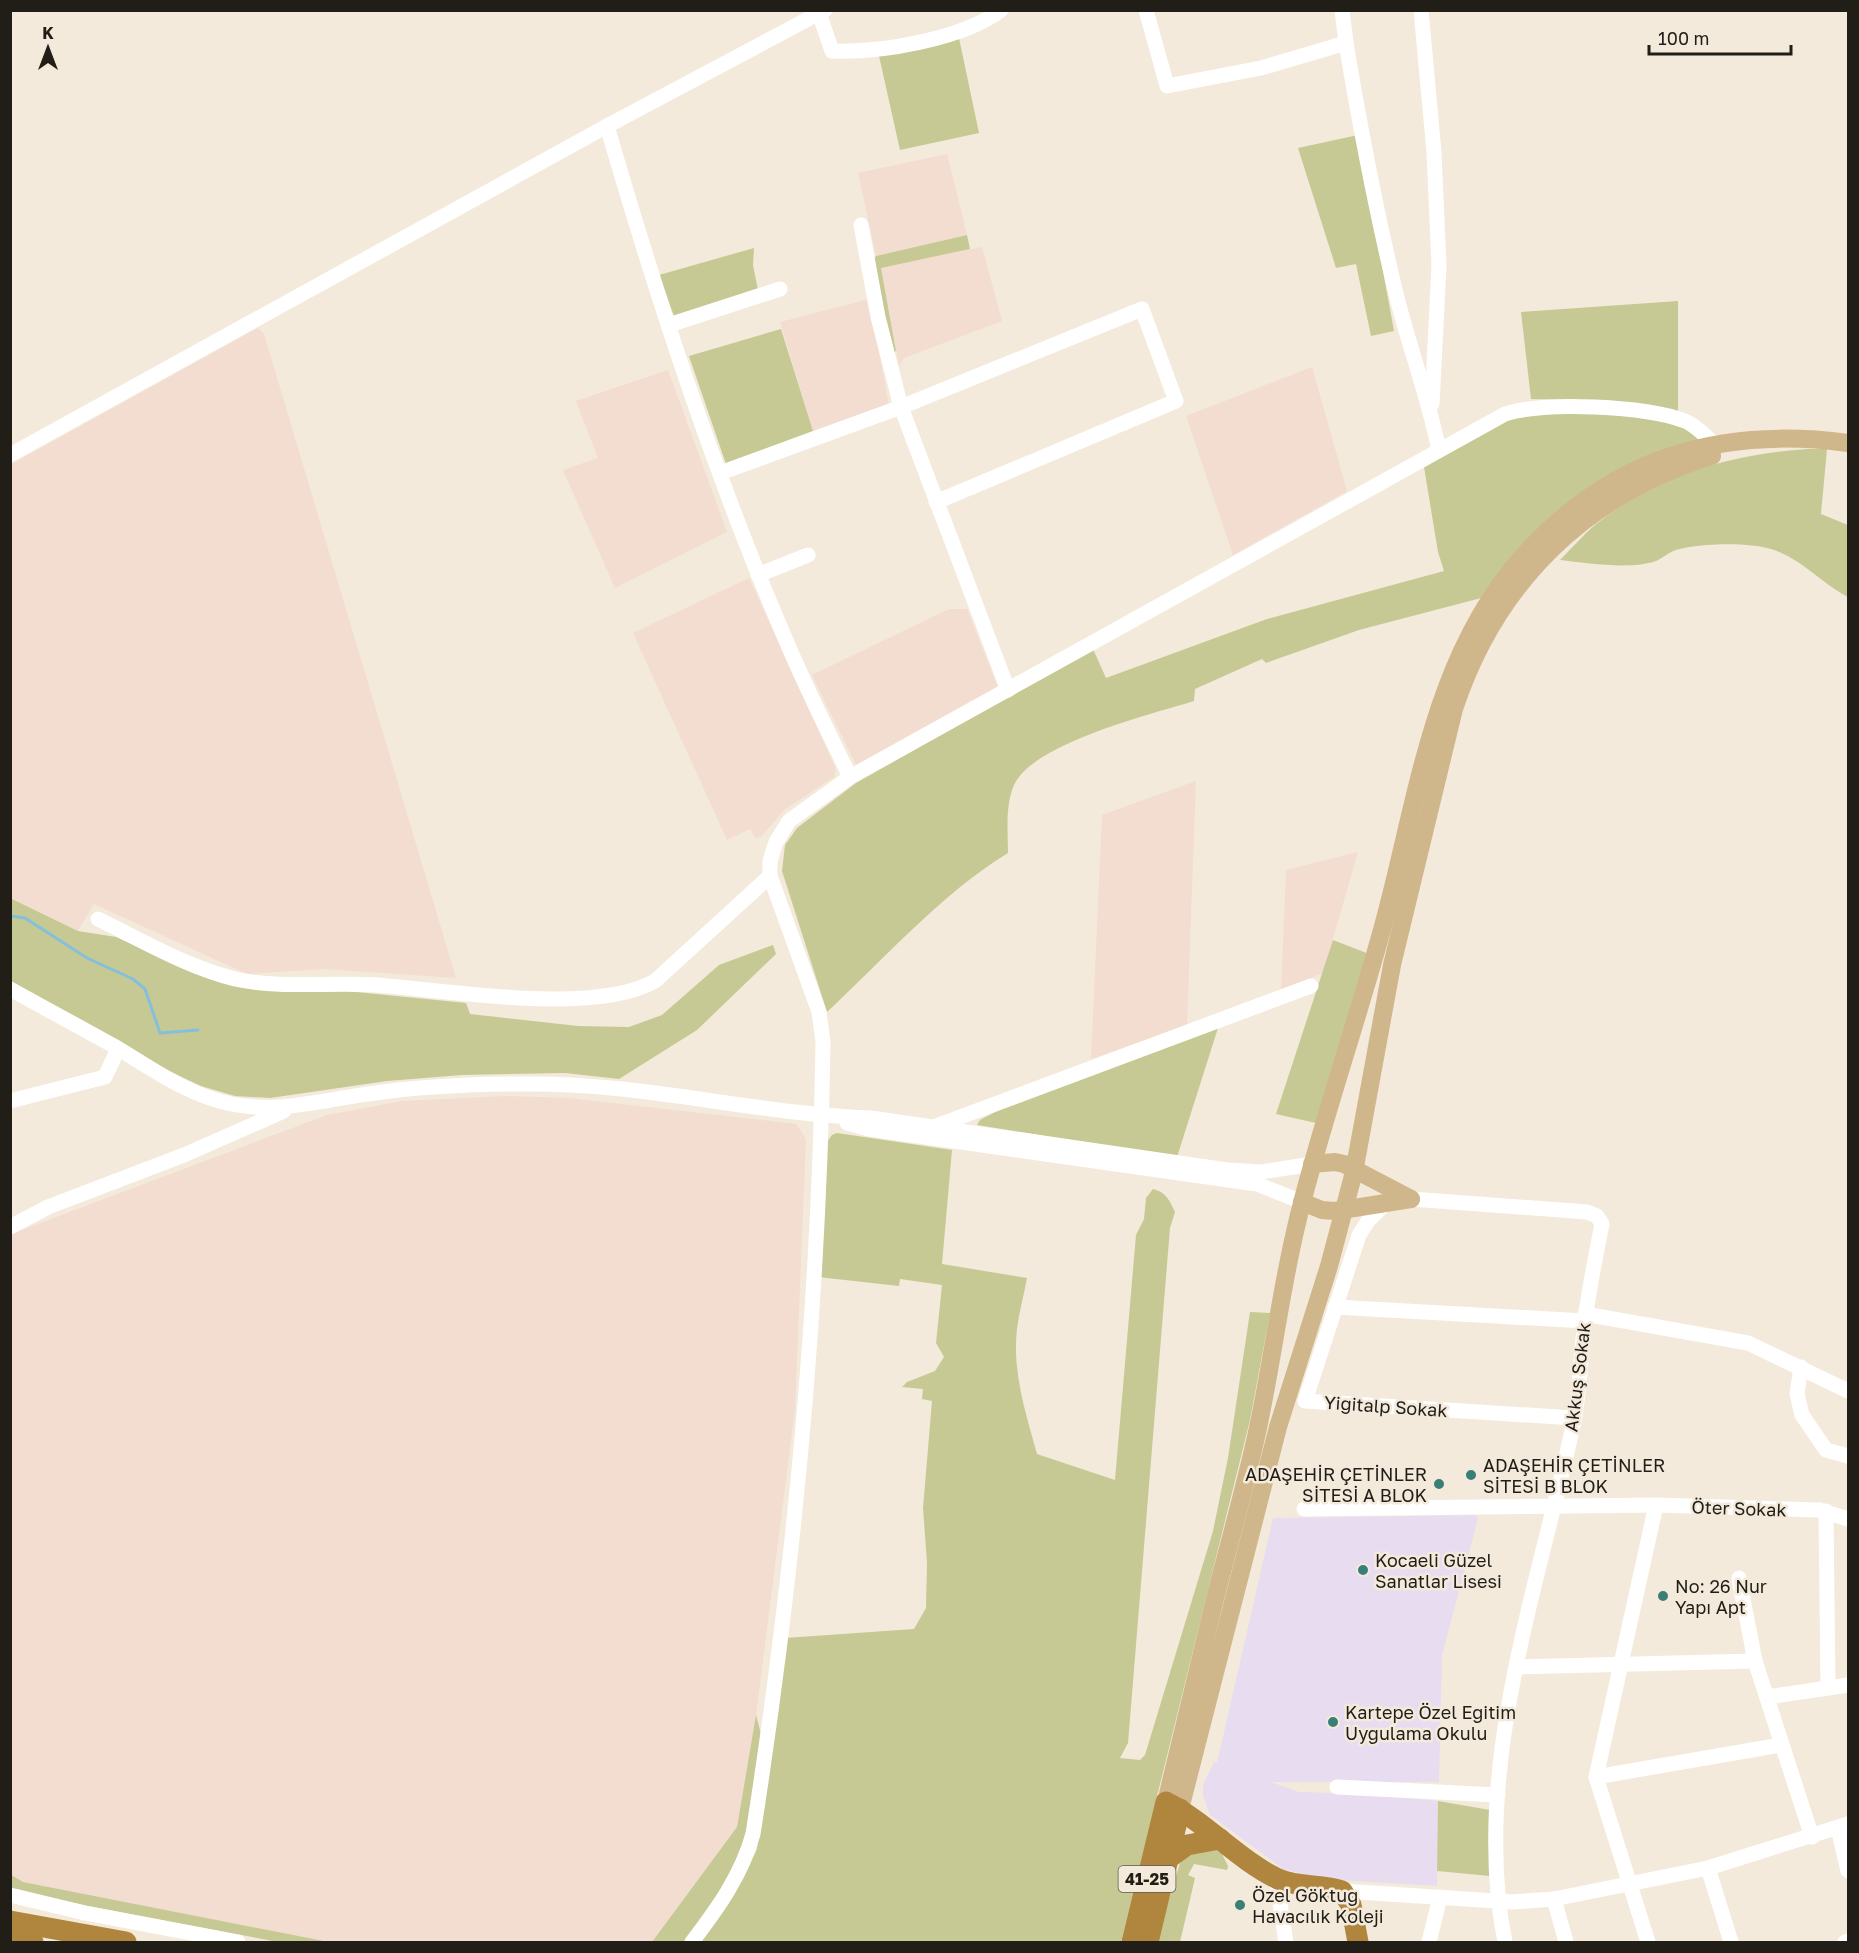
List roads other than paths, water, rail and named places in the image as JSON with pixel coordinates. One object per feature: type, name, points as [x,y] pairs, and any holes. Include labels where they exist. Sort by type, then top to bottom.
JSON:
[{"type":"highway","points":[[1171,1812],[1220,1839],[1276,1878],[1303,1886],[1342,1892],[1351,1905],[1358,1942]]},
{"type":"highway","name":"41-25","points":[[1148,1942],[1167,1860],[1171,1812]]},
{"type":"highway","name":"41-25","points":[[1132,1942],[1171,1812]]},
{"type":"highway","points":[[1167,1860],[1188,1845],[1220,1839]]},
{"type":"highway","points":[[10,1921],[126,1942]]},
{"type":"main road","points":[[1410,1199],[1345,1209],[1322,1210],[1302,1202],[1383,927],[1439,709],[1452,671],[1471,631],[1523,557],[1585,501],[1617,480],[1657,460],[1714,444],[1781,438],[1848,443]]},
{"type":"main road","points":[[1345,1209],[1354,1172],[1392,965],[1454,709],[1477,650],[1504,604],[1539,561],[1579,523],[1645,481],[1718,454],[1776,444],[1830,441]]},
{"type":"main road","points":[[1312,1164],[1335,1162],[1410,1199]]},
{"type":"main road","name":"41-25","points":[[1171,1812],[1257,1432],[1302,1202]]},
{"type":"main road","name":"41-25","points":[[1171,1812],[1283,1409],[1345,1209]]},
{"type":"street","points":[[10,455],[607,126],[821,11],[832,51],[860,52],[967,29],[983,23],[1001,10]]},
{"type":"street","points":[[1146,10],[1167,86],[1261,68],[1346,43]]},
{"type":"street","points":[[1342,10],[1346,43],[1392,277],[1410,350],[1432,413],[1439,450]]},
{"type":"street","points":[[1421,10],[1434,152],[1439,266],[1432,413]]},
{"type":"street","points":[[607,126],[669,325],[758,575],[788,646],[850,777]]},
{"type":"street","points":[[861,225],[878,317],[901,407],[1008,690]]},
{"type":"street","points":[[669,325],[780,289]]},
{"type":"street","points":[[720,473],[901,407],[1142,309],[1176,401],[936,502]]},
{"type":"street","points":[[692,1942],[719,1907],[746,1860],[759,1793],[804,1422],[823,1042],[819,1012],[770,876],[772,852],[789,821],[850,777],[1505,414],[1521,408],[1548,405],[1670,417],[1697,428],[1714,444]]},
{"type":"street","points":[[758,575],[808,555]]},
{"type":"street","points":[[98,919],[210,972],[265,984],[375,985],[495,997],[590,997],[632,991],[654,981],[770,876]]},
{"type":"street","points":[[933,1127],[1311,986]]},
{"type":"street","points":[[10,989],[118,1049],[163,1077],[210,1098],[249,1107],[292,1107],[420,1088],[532,1084],[633,1091],[821,1116],[871,1118],[1247,1172],[1279,1171],[1312,1164]]},
{"type":"street","points":[[10,1101],[105,1077],[118,1049]]},
{"type":"street","points":[[10,1227],[48,1207],[184,1155],[292,1107]]},
{"type":"street","points":[[821,1116],[868,1129],[1257,1184],[1276,1189],[1302,1202]]},
{"type":"street","name":"Akkuş Sokak","points":[[1410,1199],[1593,1214],[1602,1224],[1585,1318],[1574,1418],[1552,1506],[1500,1766],[1497,1901],[1505,1942]]},
{"type":"street","name":"Yiğitalp Sokak","points":[[1385,1204],[1368,1221],[1359,1235],[1305,1401],[1574,1418]]},
{"type":"street","points":[[1335,1307],[1585,1318],[1748,1343],[1848,1391]]},
{"type":"street","points":[[1801,1367],[1797,1394],[1802,1415],[1826,1450],[1848,1456]]},
{"type":"street","points":[[1283,1409],[1305,1401]]},
{"type":"street","points":[[1648,1942],[1596,1777],[1656,1505]]},
{"type":"street","name":"Öter Sokak","points":[[1304,1509],[1656,1505],[1826,1511],[1848,1519]]},
{"type":"street","points":[[1826,1511],[1828,1688]]},
{"type":"street","points":[[1739,1578],[1755,1661],[1812,1837]]},
{"type":"street","points":[[1518,1667],[1755,1661]]},
{"type":"street","points":[[1767,1697],[1848,1685]]},
{"type":"street","points":[[1596,1777],[1781,1745]]},
{"type":"street","points":[[1337,1787],[1498,1795]]},
{"type":"street","points":[[1342,1892],[1526,1902],[1554,1899],[1708,1868],[1843,1826],[1848,1871]]},
{"type":"street","points":[[1708,1868],[1731,1942]]},
{"type":"street","points":[[1276,1878],[1286,1942]]},
{"type":"street","points":[[10,1895],[85,1913],[238,1942]]},
{"type":"street","points":[[1429,1942],[1440,1897]]},
{"type":"street","points":[[1554,1899],[1566,1942]]},
{"type":"street","points":[[10,1910],[50,1928]]},
{"type":"waterway","points":[[10,916],[25,918],[87,958],[133,979],[145,989],[160,1033],[198,1030]]},
{"type":"place","name":"ADAŞEHİR ÇETİNLER SİTESİ B BLOK","points":[[1471,1475]]},
{"type":"place","name":"ADAŞEHİR ÇETİNLER SİTESİ A BLOK","points":[[1439,1484]]},
{"type":"place","name":"Kocaeli Güzel Sanatlar Lisesi","points":[[1363,1570]]},
{"type":"place","name":"No: 26 Nur Yapı Apt","points":[[1663,1596]]},
{"type":"place","name":"Kartepe Özel Eğitim Uygulama Okulu","points":[[1333,1722]]},
{"type":"place","name":"Özel Göktuğ Havacılık Koleji","points":[[1240,1905]]}]
